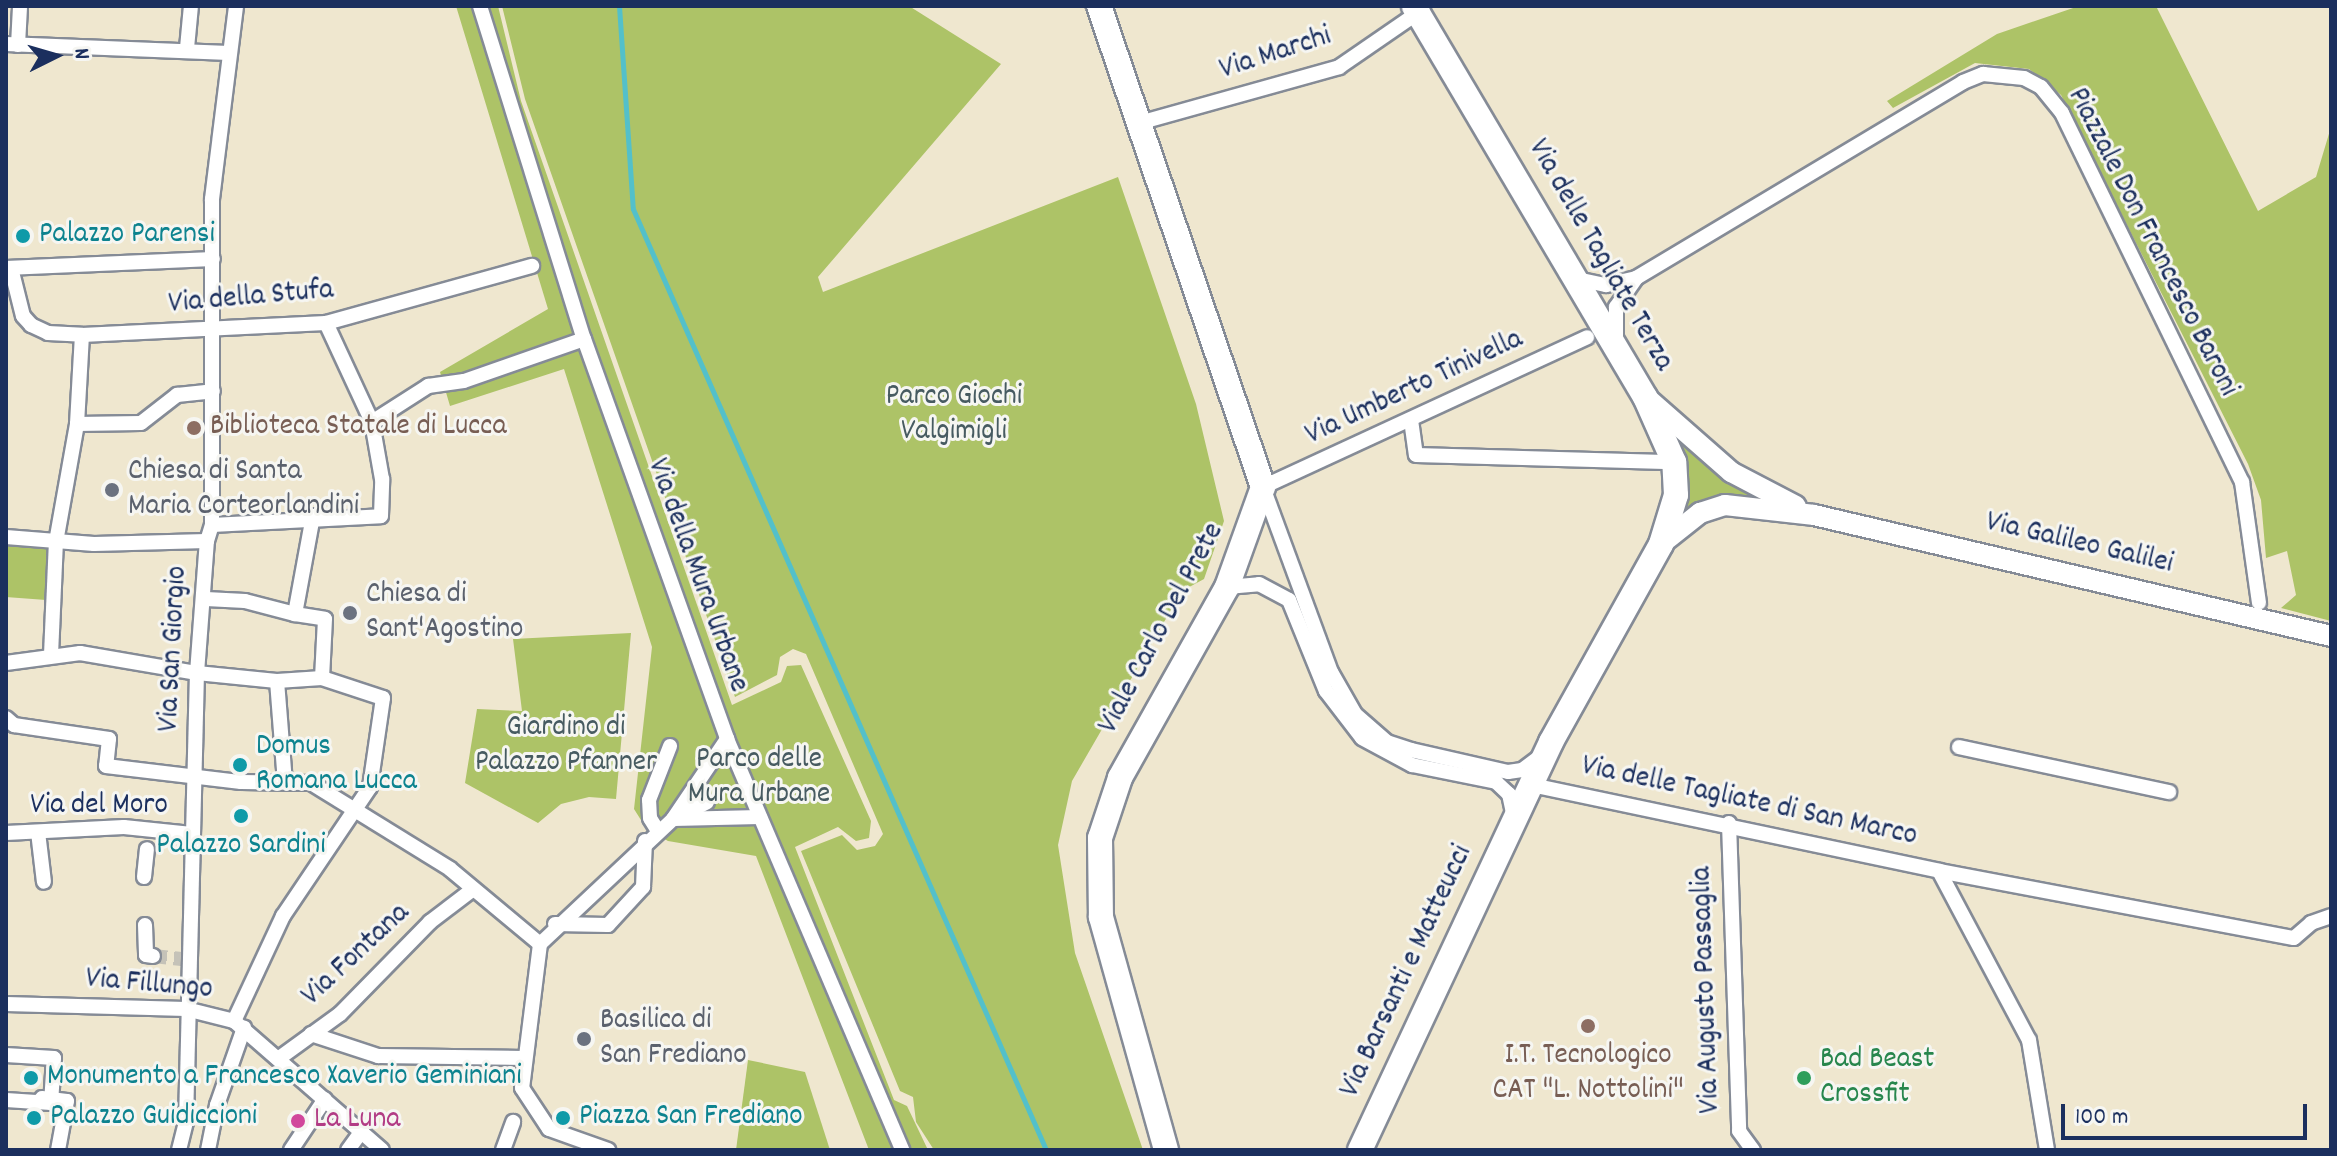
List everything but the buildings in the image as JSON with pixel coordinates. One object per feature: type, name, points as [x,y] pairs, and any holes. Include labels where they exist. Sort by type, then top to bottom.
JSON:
[{"type":"main road","points":[[1099,6],[1263,487]]},
{"type":"main road","name":"Via delle Tagliate Terza","points":[[1420,8],[1645,397],[1674,462],[1676,495],[1661,544]]},
{"type":"main road","name":"Via Galileo Galilei","points":[[1645,397],[1731,472],[1814,515]]},
{"type":"main road","name":"Viale Carlo Del Prete","points":[[1166,1150],[1101,917],[1097,859],[1103,820],[1120,778],[1227,587],[1263,487]]},
{"type":"main road","name":"Via Galileo Galilei","points":[[1661,544],[1700,513],[1725,505],[1814,515],[2252,609],[2285,624],[2331,636]]},
{"type":"main road","name":"Via Barsanti e Matteucci","points":[[1360,1150],[1551,742],[1661,544]]},
{"type":"street","points":[[20,6],[12,44],[187,48],[229,53]]},
{"type":"street","points":[[187,48],[191,6]]},
{"type":"street","name":"Via San Giorgio","points":[[179,1150],[186,1122],[186,960],[197,673],[206,599],[207,541],[212,525],[212,199],[236,6]]},
{"type":"street","name":"Via della Mura Urbane","points":[[480,6],[584,339],[727,739],[902,1150]]},
{"type":"street","name":"Via Marchi","points":[[1139,123],[1339,67],[1420,8]]},
{"type":"street","name":"Piazzale Don Francesco Baroni","points":[[1577,279],[1606,285],[1636,278],[1963,82],[1983,74],[2024,78],[2041,87],[2062,113],[2242,482],[2252,609]]},
{"type":"street","points":[[9,268],[213,259]]},
{"type":"street","name":"Via della Stufa","points":[[9,268],[23,316],[31,325],[48,333],[82,335],[326,323],[532,266]]},
{"type":"street","points":[[1616,346],[1616,307],[1636,278]]},
{"type":"street","points":[[212,525],[313,516],[381,516],[382,479],[372,422],[326,323]]},
{"type":"street","points":[[51,655],[56,542],[77,424],[82,335]]},
{"type":"street","name":"Via Umberto Tinivella","points":[[1263,487],[1587,337]]},
{"type":"street","points":[[372,422],[428,386],[464,381],[584,339]]},
{"type":"street","points":[[77,424],[141,423],[177,395],[213,391]]},
{"type":"street","points":[[1411,420],[1416,455],[1674,462]]},
{"type":"street","name":"Via Barsanti e Matteucci","points":[[1263,487],[1337,687],[1374,733],[1400,747],[1508,772],[1528,767],[1551,742]]},
{"type":"street","points":[[295,614],[313,516]]},
{"type":"street","points":[[6,537],[56,542],[207,541]]},
{"type":"street","points":[[1227,587],[1259,584],[1289,600],[1326,691],[1362,738],[1412,765],[1496,782],[1509,794],[1514,822]]},
{"type":"street","points":[[206,599],[245,601],[325,619],[322,678]]},
{"type":"street","points":[[9,662],[80,653],[197,673],[277,681],[322,678],[383,698],[370,787],[358,811],[283,916],[239,1024],[208,1150]]},
{"type":"street","points":[[277,681],[285,782]]},
{"type":"street","points":[[10,722],[109,739],[106,766],[194,777],[311,783],[450,869],[540,944]]},
{"type":"street","points":[[673,819],[727,739]]},
{"type":"street","points":[[658,831],[650,818],[649,800],[670,746]]},
{"type":"street","points":[[1959,747],[2169,792]]},
{"type":"street","name":"Via delle Tagliate di San Marco","points":[[1532,785],[1729,823],[1939,871],[2029,1040],[2047,1150]]},
{"type":"street","points":[[607,1149],[570,1144],[549,1129],[522,1088],[540,944],[555,924],[645,841],[673,819],[707,802]]},
{"type":"street","points":[[673,819],[760,817]]},
{"type":"street","name":"Via Augusto Passaglia","points":[[1729,823],[1739,1131],[1753,1150]]},
{"type":"street","points":[[38,832],[44,882]]},
{"type":"street","name":"Via del Moro","points":[[6,833],[149,837],[192,834]]},
{"type":"street","points":[[144,877],[149,837]]},
{"type":"street","points":[[555,924],[608,925],[643,887],[645,841]]},
{"type":"street","points":[[1939,871],[2294,938],[2311,923],[2331,916]]},
{"type":"street","name":"Via Fontana","points":[[278,1059],[340,1014],[430,922],[472,890]]},
{"type":"street","points":[[145,925],[146,955],[153,956]]},
{"type":"street","name":"Via Fillungo","points":[[6,1004],[186,1009],[239,1024],[382,1150]]},
{"type":"street","points":[[311,1034],[378,1056],[524,1058]]},
{"type":"street","points":[[6,1055],[54,1058],[51,1103],[6,1098]]},
{"type":"street","points":[[52,1098],[67,1101],[58,1150]]},
{"type":"street","points":[[291,1150],[325,1099]]},
{"type":"street","points":[[503,1150],[513,1122]]},
{"type":"street","points":[[348,1150],[362,1131]]},
{"type":"green space","name":"Parco delle Mura Urbane","points":[[456,6],[498,6],[521,101],[732,705],[781,682],[787,666],[801,665],[871,821],[869,838],[856,841],[838,827],[795,847],[894,1100],[907,1106],[928,1150],[869,1150],[756,856],[668,841],[646,828],[634,809],[652,647],[564,369],[450,406],[440,372],[548,309]]},
{"type":"green space","name":"Parco Giochi Valgimigli","points":[[502,6],[909,6],[1001,64],[818,277],[823,292],[1118,177],[1196,404],[1224,521],[1204,579],[1182,591],[1072,781],[1058,845],[1075,953],[1143,1150],[934,1150],[916,1122],[913,1097],[900,1091],[801,851],[842,835],[857,850],[875,846],[883,834],[806,654],[793,649],[780,657],[777,675],[735,697],[525,99]]},
{"type":"green space","points":[[2079,6],[2156,6],[2258,211],[2316,177],[2331,127],[2331,621],[2281,608],[2296,595],[2287,551],[2266,558],[2261,500],[2248,464],[2061,95],[2029,69],[1975,63],[1893,108],[1887,101],[1997,34]]},
{"type":"green space","points":[[1683,446],[1751,492],[1751,497],[1723,497],[1687,514]]},
{"type":"green space","points":[[6,544],[50,547],[46,600],[6,597]]},
{"type":"green space","name":"Giardino di Palazzo Pfanner","points":[[631,633],[616,799],[589,797],[561,804],[538,823],[465,783],[477,709],[522,711],[513,639]]},
{"type":"green space","points":[[748,1060],[805,1072],[830,1150],[736,1150]]},
{"type":"waterway","points":[[619,6],[633,209],[1046,1150]]},
{"type":"tunnel","points":[[153,956],[184,959]]},
{"type":"place","name":"Palazzo Parensi","points":[[23,236]]},
{"type":"place","name":"Biblioteca Statale di Lucca","points":[[194,428]]},
{"type":"place","name":"Chiesa di Santa Maria Corteorlandini","points":[[112,490]]},
{"type":"place","name":"Chiesa di Sant'Agostino","points":[[350,613]]},
{"type":"place","name":"Domus Romana Lucca","points":[[240,765]]},
{"type":"place","name":"Palazzo Sardini","points":[[241,816]]},
{"type":"place","name":"I.T. Tecnologico CAT \"L. Nottolini\"","points":[[1588,1026]]},
{"type":"place","name":"Basilica di San Frediano","points":[[584,1039]]},
{"type":"place","name":"Monumento a Francesco Xaverio Geminiani","points":[[31,1078]]},
{"type":"place","name":"Bad Beast Crossfit","points":[[1804,1078]]},
{"type":"place","name":"Palazzo Guidiccioni","points":[[34,1118]]},
{"type":"place","name":"Piazza San Frediano","points":[[563,1118]]},
{"type":"place","name":"La Luna","points":[[298,1121]]}]
